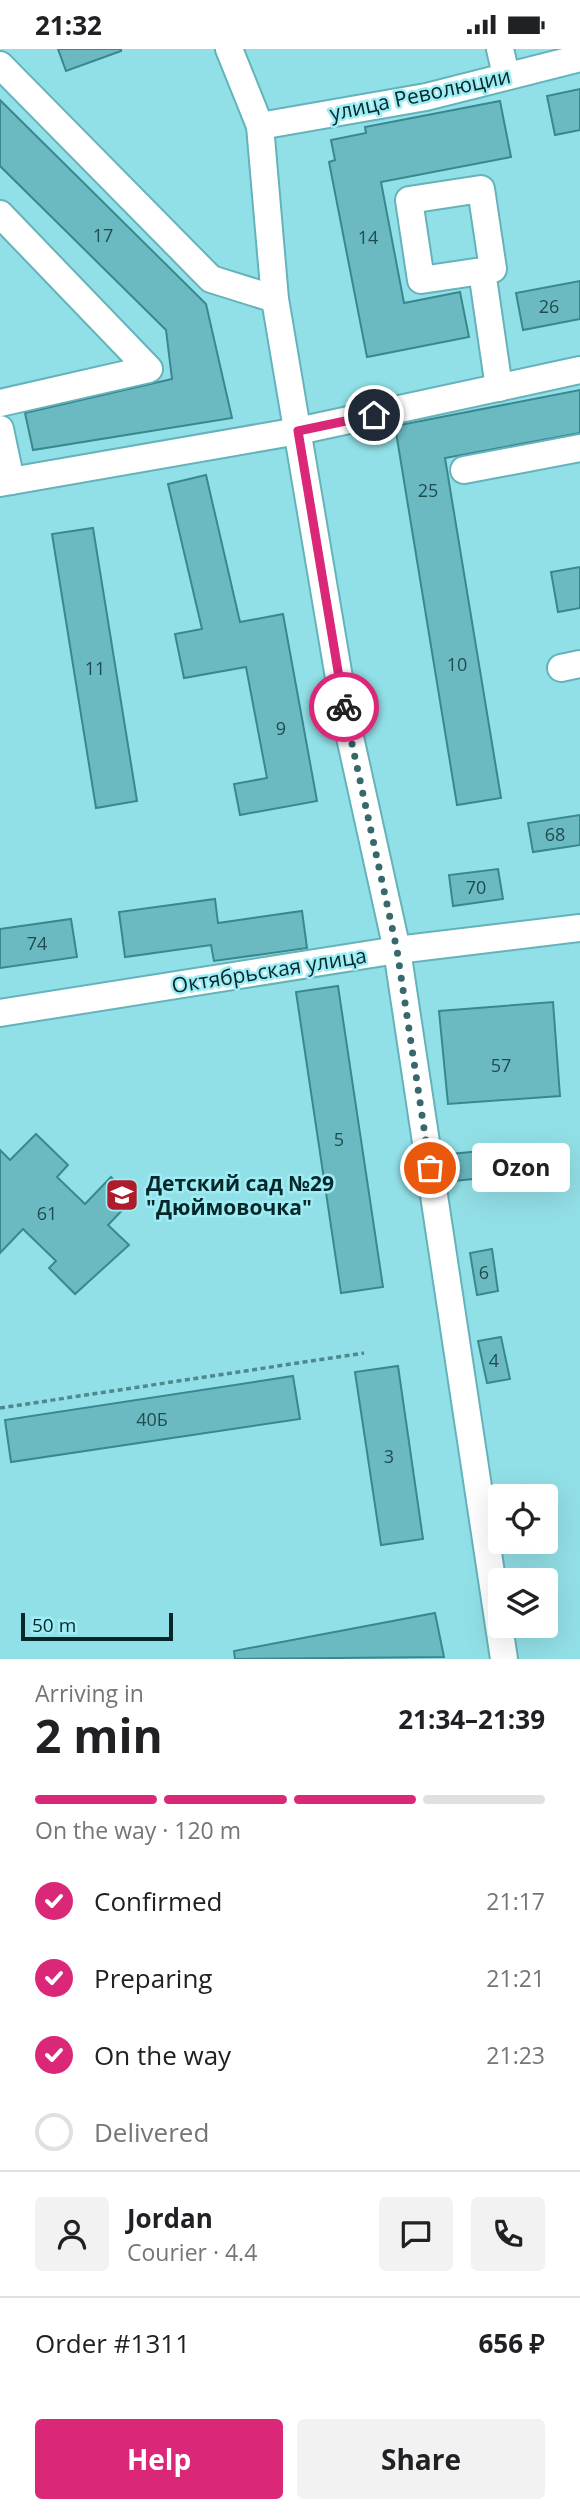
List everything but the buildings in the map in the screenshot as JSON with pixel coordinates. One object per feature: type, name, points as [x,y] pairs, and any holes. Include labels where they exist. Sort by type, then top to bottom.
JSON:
[{"type":"street","points":[[229,49],[260,126],[275,299],[346,719],[397,950],[505,1659]]},
{"type":"street","points":[[500,49],[506,75]]},
{"type":"street","name":"улица Революции","points":[[260,126],[426,97],[580,58]]},
{"type":"street","points":[[0,65],[211,279],[275,299]]},
{"type":"street","points":[[0,214],[149,369],[0,403]]},
{"type":"street","points":[[482,271],[499,388]]},
{"type":"street","points":[[0,429],[6,482],[298,431],[580,370]]},
{"type":"street","points":[[464,470],[580,449]]},
{"type":"street","name":"Октябрьская улица","points":[[0,1013],[397,950],[580,928]]},
{"type":"path","points":[[0,1408],[365,1353]]},
{"type":"way so far","points":[[344,707],[397,950],[430,1168]]},
{"type":"place","name":"Ozon","points":[[430,1168]]},
{"type":"place","name":"Детский сад №29 \"Дюймовочка\"","points":[[122,1195]]},
{"type":"route","points":[[344,707],[298,431],[374,415]]}]
